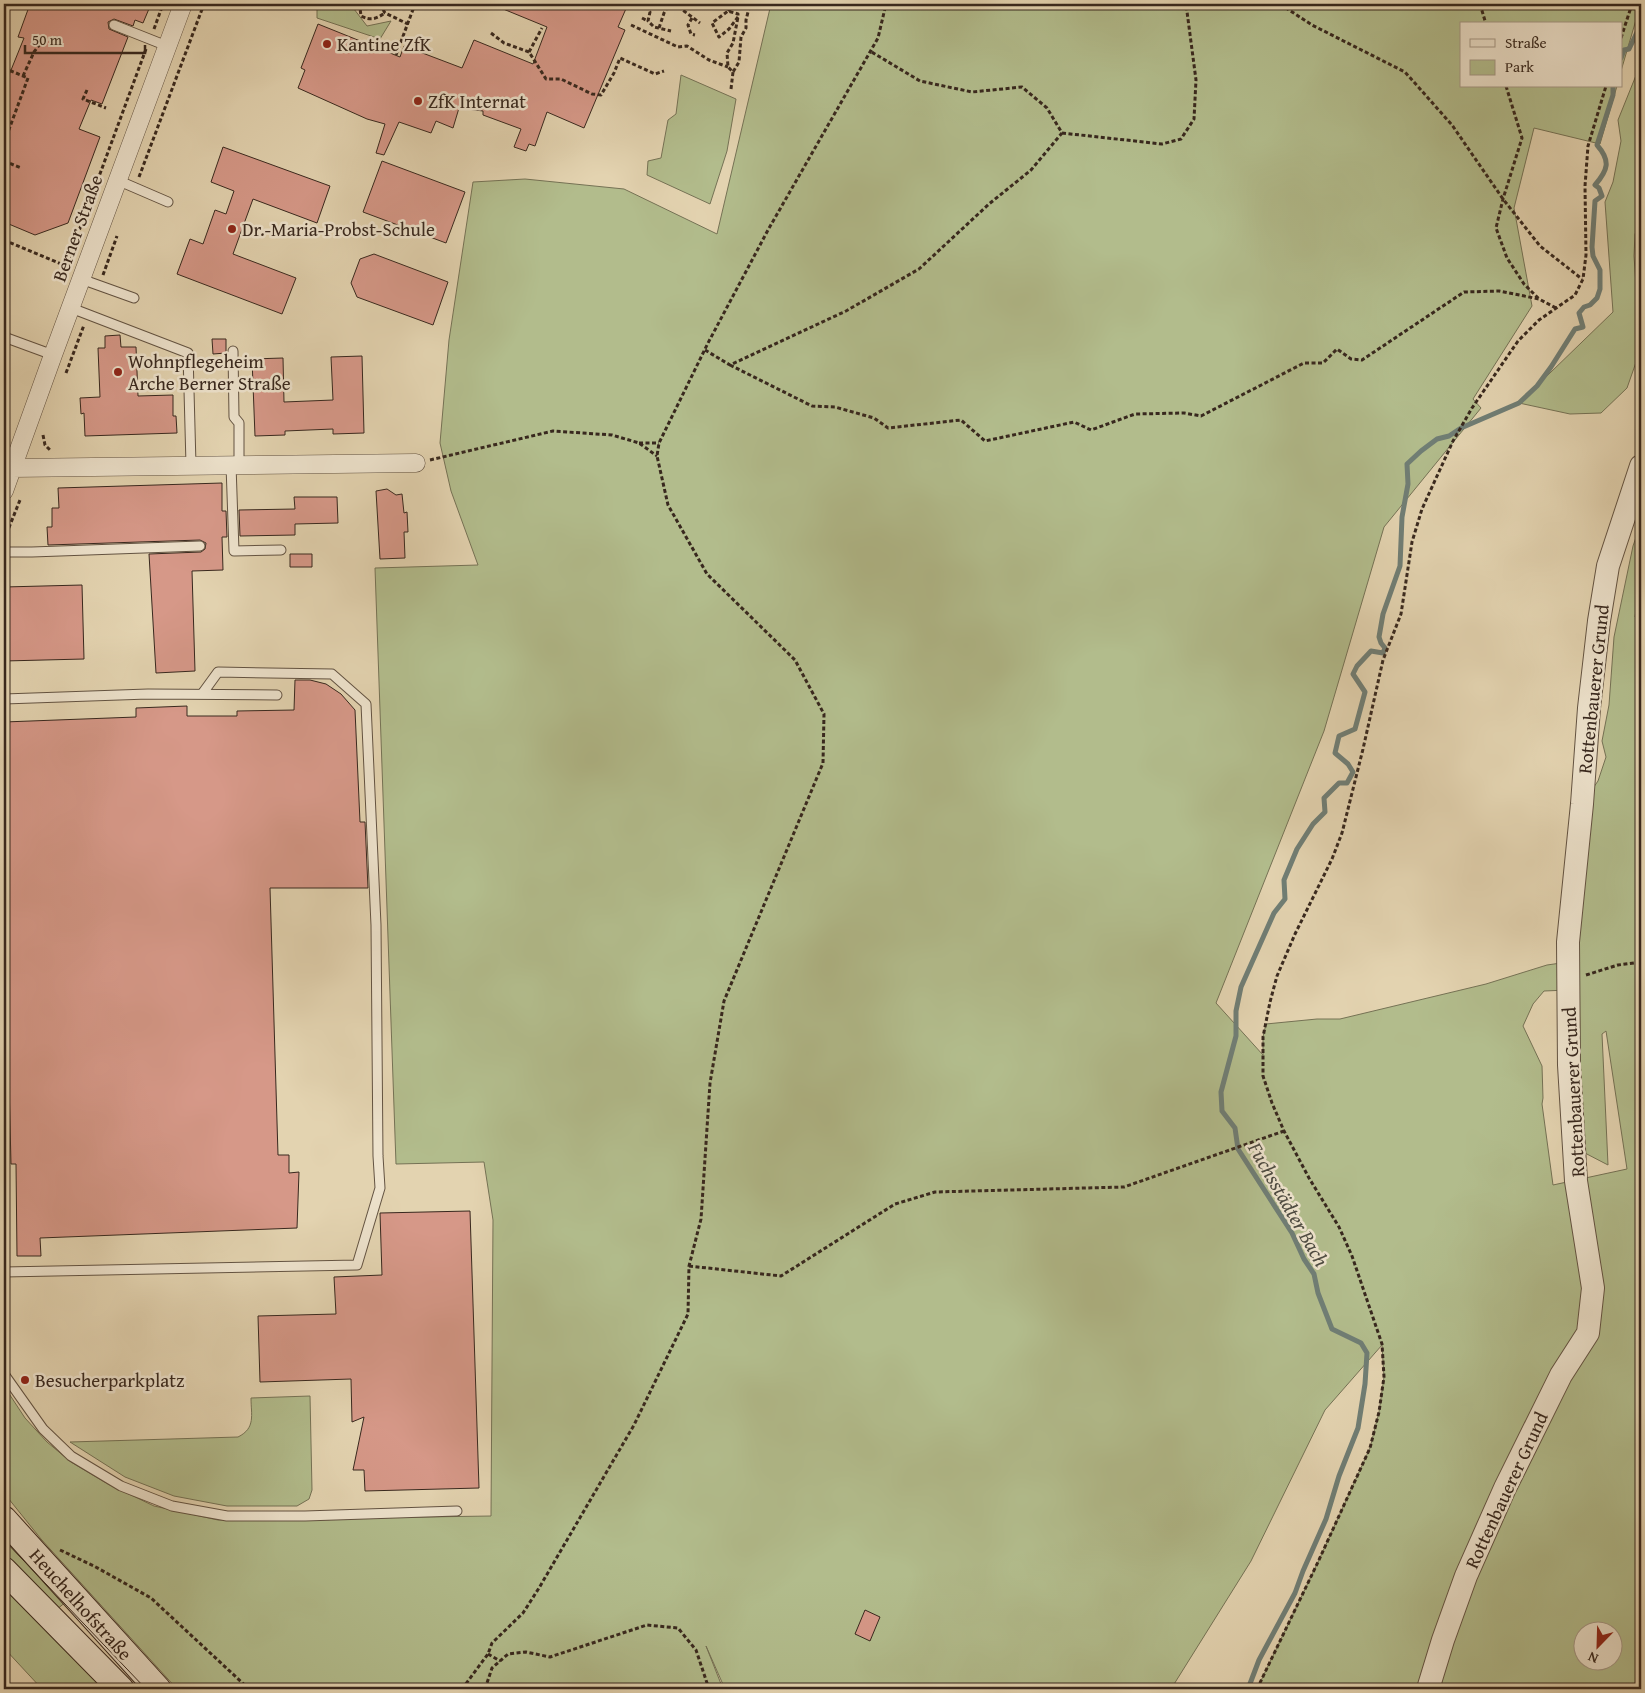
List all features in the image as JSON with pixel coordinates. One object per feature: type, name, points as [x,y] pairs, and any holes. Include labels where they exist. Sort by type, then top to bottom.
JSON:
[{"type":"main road","name":"Heuchelhofstraße","points":[[4,1519],[158,1689]]},
{"type":"main road","name":"Heuchelhofstraße","points":[[4,1570],[121,1689]]},
{"type":"street","name":"Berner Straße","points":[[4,491],[52,355],[183,4]]},
{"type":"street","points":[[12,468],[416,463]]},
{"type":"street","name":"Rottenbauerer Grund","points":[[1428,1689],[1466,1576],[1505,1488],[1561,1375],[1588,1333],[1593,1288],[1576,1181],[1569,1065],[1568,942],[1582,804],[1589,708],[1599,621],[1608,566],[1641,466]]},
{"type":"lane","points":[[114,25],[167,46]]},
{"type":"lane","points":[[117,180],[168,202]]},
{"type":"lane","points":[[82,276],[99,286],[134,298]]},
{"type":"lane","points":[[71,308],[188,353],[191,466]]},
{"type":"lane","points":[[4,337],[52,355]]},
{"type":"lane","points":[[233,352],[234,417],[239,423],[235,465],[234,551],[281,550]]},
{"type":"lane","points":[[4,552],[200,546]]},
{"type":"lane","points":[[4,1272],[357,1265],[380,1188],[378,1156],[376,925],[366,704],[332,674],[218,672],[202,694]]},
{"type":"lane","points":[[4,699],[148,694],[276,695]]},
{"type":"lane","points":[[4,1374],[43,1429],[71,1456],[121,1486],[172,1506],[227,1516],[304,1516],[457,1511]]},
{"type":"path","points":[[66,266],[163,4]]},
{"type":"path","points":[[135,188],[204,4]]},
{"type":"path","points":[[362,4],[360,8],[361,16],[367,20],[377,19],[384,14]]},
{"type":"path","points":[[380,4],[384,14],[408,24]]},
{"type":"path","points":[[396,55],[415,4]]},
{"type":"path","points":[[646,4],[650,12],[648,21]]},
{"type":"path","points":[[659,28],[664,13],[670,4],[680,8],[700,23]]},
{"type":"path","points":[[735,4],[712,24],[720,37],[730,29],[738,18]]},
{"type":"path","points":[[731,89],[731,80],[739,62],[741,37],[746,28],[750,4]]},
{"type":"path","points":[[462,1689],[488,1654],[492,1643],[523,1613],[634,1425],[688,1314],[689,1266],[701,1219],[710,1083],[724,1001],[823,763],[824,714],[794,660],[707,574],[668,505],[657,456],[659,443],[704,350],[768,230],[878,38],[886,4]]},
{"type":"path","points":[[1062,133],[1162,144],[1181,139],[1194,119],[1196,80],[1186,4]]},
{"type":"path","points":[[1280,4],[1312,24],[1405,72],[1452,125],[1503,199],[1540,246],[1583,279]]},
{"type":"path","points":[[1480,4],[1485,22]]},
{"type":"path","points":[[1622,35],[1632,4]]},
{"type":"path","points":[[728,11],[738,14],[733,43],[727,53],[728,67]]},
{"type":"path","points":[[642,18],[654,27],[671,31]]},
{"type":"path","points":[[692,18],[688,25],[692,34],[695,35]]},
{"type":"path","points":[[631,25],[678,47],[687,46],[709,60],[728,67],[733,72]]},
{"type":"path","points":[[529,52],[542,28]]},
{"type":"path","points":[[492,33],[504,43],[529,52],[546,79],[561,78],[592,94],[601,95],[620,58],[655,74],[664,70]]},
{"type":"path","points":[[23,76],[34,52],[40,44]]},
{"type":"path","points":[[870,51],[920,81],[972,92],[1022,87],[1047,108],[1062,133]]},
{"type":"path","points":[[4,68],[28,78],[4,143]]},
{"type":"path","points":[[1507,88],[1522,138],[1496,228],[1507,258],[1524,284],[1539,299],[1556,308]]},
{"type":"path","points":[[1256,1689],[1318,1562],[1370,1448],[1379,1412],[1384,1377],[1382,1344],[1352,1256],[1339,1227],[1309,1178],[1284,1131],[1263,1076],[1263,1037],[1270,1002],[1277,976],[1295,934],[1332,859],[1342,833],[1383,660],[1401,614],[1412,542],[1422,509],[1472,408],[1518,341],[1539,320],[1575,295],[1583,279],[1586,255],[1585,186],[1588,146],[1605,88]]},
{"type":"path","points":[[87,90],[83,99],[106,108]]},
{"type":"path","points":[[730,365],[846,311],[919,269],[989,204],[1031,170],[1062,133]]},
{"type":"path","points":[[4,161],[22,168]]},
{"type":"path","points":[[99,286],[117,235]]},
{"type":"path","points":[[4,240],[66,266],[82,276]]},
{"type":"path","points":[[704,350],[812,406],[835,407],[874,418],[888,428],[961,420],[985,441],[1074,422],[1091,430],[1135,414],[1184,413],[1201,416],[1304,363],[1323,363],[1337,349],[1351,359],[1362,360],[1464,292],[1499,292],[1539,299]]},
{"type":"path","points":[[416,463],[553,431],[612,435],[639,443],[659,443]]},
{"type":"path","points":[[639,443],[657,456]]},
{"type":"path","points":[[1568,980],[1618,965],[1641,962]]},
{"type":"path","points":[[689,1266],[780,1276],[896,1204],[935,1192],[1124,1187],[1284,1131]]},
{"type":"path","points":[[55,1547],[94,1566],[151,1598],[248,1689]]},
{"type":"path","points":[[485,1689],[492,1668],[508,1654],[526,1652],[550,1657],[647,1625],[678,1628],[696,1650],[709,1689]]},
{"type":"path","points":[[488,1654],[500,1661]]},
{"type":"green space","points":[[315,4],[356,4],[354,9],[367,26],[391,21],[380,39],[317,18],[317,7]]},
{"type":"green space","points":[[771,4],[1641,4],[1641,12],[1638,13],[1622,68],[1622,22],[1460,22],[1460,88],[1616,88],[1600,144],[1534,128],[1514,208],[1532,306],[1473,399],[1481,408],[1384,527],[1324,731],[1216,1003],[1263,1055],[1263,1037],[1266,1024],[1317,1019],[1340,1019],[1486,984],[1547,965],[1568,962],[1582,804],[1598,781],[1606,757],[1602,741],[1609,705],[1614,637],[1633,546],[1641,523],[1641,576],[1635,617],[1641,619],[1641,1689],[1257,1689],[1370,1448],[1379,1412],[1384,1377],[1382,1345],[1325,1410],[1251,1561],[1171,1689],[725,1689],[706,1646],[723,1689],[177,1689],[41,1539],[4,1493],[4,1386],[25,1418],[47,1442],[71,1462],[108,1484],[154,1506],[218,1520],[491,1516],[493,1220],[484,1162],[396,1164],[375,568],[478,565],[451,491],[440,443],[449,340],[473,182],[525,179],[624,189],[717,234]],"holes":[[[1568,990],[1583,1152],[1608,1165],[1602,1034],[1606,1031],[1627,1169],[1553,1185],[1542,1104],[1542,1066],[1523,1026],[1533,1004],[1544,991]]]},
{"type":"green space","points":[[1641,63],[1641,222],[1635,234],[1634,256],[1637,299],[1641,309],[1641,348],[1627,388],[1601,413],[1570,414],[1519,403],[1613,312],[1605,202],[1613,182],[1621,141],[1618,120]]},
{"type":"green space","points":[[681,75],[736,99],[727,151],[710,204],[647,175],[648,161],[661,158],[668,120],[676,114]]},
{"type":"green space","points":[[310,1396],[312,1490],[309,1499],[297,1506],[227,1506],[174,1496],[125,1477],[70,1442],[238,1437],[248,1430],[250,1425],[252,1415],[251,1398]]},
{"type":"green space","points":[[4,1527],[67,1601],[56,1610],[4,1554]]},
{"type":"green space","points":[[4,1581],[110,1689],[42,1689],[4,1648]]},
{"type":"building","points":[[30,4],[151,4],[143,23],[135,20],[133,26],[114,19],[108,22],[109,29],[128,37],[102,104],[91,100],[79,129],[100,137],[68,223],[35,235],[4,222],[4,79],[7,80],[24,38],[18,37]]},
{"type":"building","points":[[491,4],[628,4],[618,27],[625,30],[584,128],[547,112],[535,146],[529,144],[526,151],[514,147],[521,129],[483,115],[483,111],[459,108],[453,128],[436,121],[431,133],[399,122],[384,155],[376,153],[385,124],[367,119],[298,88],[305,70],[301,68],[318,24],[400,57],[404,46],[462,68],[474,40],[533,64],[547,27]]},
{"type":"building","name":"Dr.-Maria-Probst-Schule","points":[[223,147],[330,186],[317,223],[253,199],[233,254],[296,278],[282,314],[177,274],[190,239],[203,244],[215,210],[226,214],[234,191],[211,182]]},
{"type":"building","points":[[382,161],[465,192],[446,243],[363,212]]},
{"type":"building","points":[[374,254],[448,282],[433,325],[357,297],[351,283],[360,259]]},
{"type":"building","name":"Wohnpflegeheim Arche Berner Straße","points":[[120,335],[121,347],[136,347],[138,396],[173,395],[173,416],[176,416],[177,433],[85,436],[84,413],[81,414],[80,398],[100,397],[98,348],[105,348],[105,336]]},
{"type":"building","points":[[212,339],[226,339],[226,353],[213,354]]},
{"type":"building","points":[[362,356],[364,433],[333,434],[333,429],[285,431],[285,435],[255,436],[252,359],[283,358],[284,402],[333,400],[331,357]]},
{"type":"building","points":[[222,483],[222,511],[226,511],[227,537],[222,537],[223,570],[192,571],[195,671],[156,673],[149,554],[201,552],[205,549],[206,543],[200,540],[48,545],[47,527],[52,527],[52,508],[59,508],[58,488]]},
{"type":"building","points":[[387,489],[396,495],[402,494],[404,513],[407,512],[408,532],[404,532],[405,558],[380,559],[376,491]]},
{"type":"building","points":[[294,497],[337,497],[338,523],[295,524],[295,535],[240,536],[239,510],[295,509]]},
{"type":"building","points":[[290,554],[312,554],[312,567],[290,567]]},
{"type":"building","points":[[82,585],[84,659],[4,661],[4,587]]},
{"type":"building","points":[[295,680],[310,680],[326,684],[341,694],[355,710],[360,822],[365,822],[368,888],[270,888],[278,1155],[289,1155],[289,1173],[299,1172],[297,1228],[40,1238],[41,1256],[17,1256],[16,1164],[11,1164],[6,961],[4,961],[4,915],[7,915],[4,824],[4,722],[136,717],[136,708],[187,706],[187,716],[237,716],[237,711],[294,710]]},
{"type":"building","points":[[470,1211],[479,1488],[365,1491],[364,1470],[353,1470],[364,1417],[352,1422],[351,1379],[260,1382],[258,1316],[336,1314],[334,1277],[382,1275],[380,1213]]},
{"type":"building","points":[[865,1610],[880,1617],[870,1641],[855,1634]]},
{"type":"waterway","name":"Fuchsstädter Bach","points":[[1622,55],[1624,50],[1629,49],[1641,24]]},
{"type":"waterway","name":"Fuchsstädter Bach","points":[[1248,1689],[1259,1660],[1295,1593],[1326,1519],[1339,1476],[1358,1428],[1365,1384],[1367,1353],[1361,1343],[1332,1329],[1318,1293],[1314,1274],[1304,1259],[1292,1233],[1238,1149],[1235,1128],[1222,1111],[1221,1092],[1236,1036],[1236,1011],[1241,987],[1274,913],[1285,899],[1284,880],[1297,849],[1313,824],[1325,812],[1324,798],[1339,783],[1347,783],[1353,772],[1348,764],[1335,753],[1339,736],[1355,729],[1365,692],[1353,674],[1357,666],[1371,651],[1383,653],[1385,648],[1379,637],[1383,614],[1400,566],[1402,517],[1408,484],[1407,464],[1437,439],[1449,436],[1461,428],[1519,403],[1537,386],[1575,329],[1583,327],[1579,313],[1597,298],[1600,289],[1600,270],[1593,256],[1592,247],[1595,201],[1602,196],[1599,188],[1595,185],[1603,175],[1606,165],[1604,156],[1597,145],[1613,95],[1613,88]]},
{"type":"tram line","points":[[4,1540],[146,1689]]},
{"type":"place","name":"Kantine ZfK","points":[[327,44]]},
{"type":"place","name":"ZfK Internat","points":[[418,101]]},
{"type":"place","name":"Dr.-Maria-Probst-Schule","points":[[232,229]]},
{"type":"place","name":"Wohnpflegeheim Arche Berner Straße","points":[[118,372]]},
{"type":"place","name":"Besucherparkplatz","points":[[25,1380]]}]
